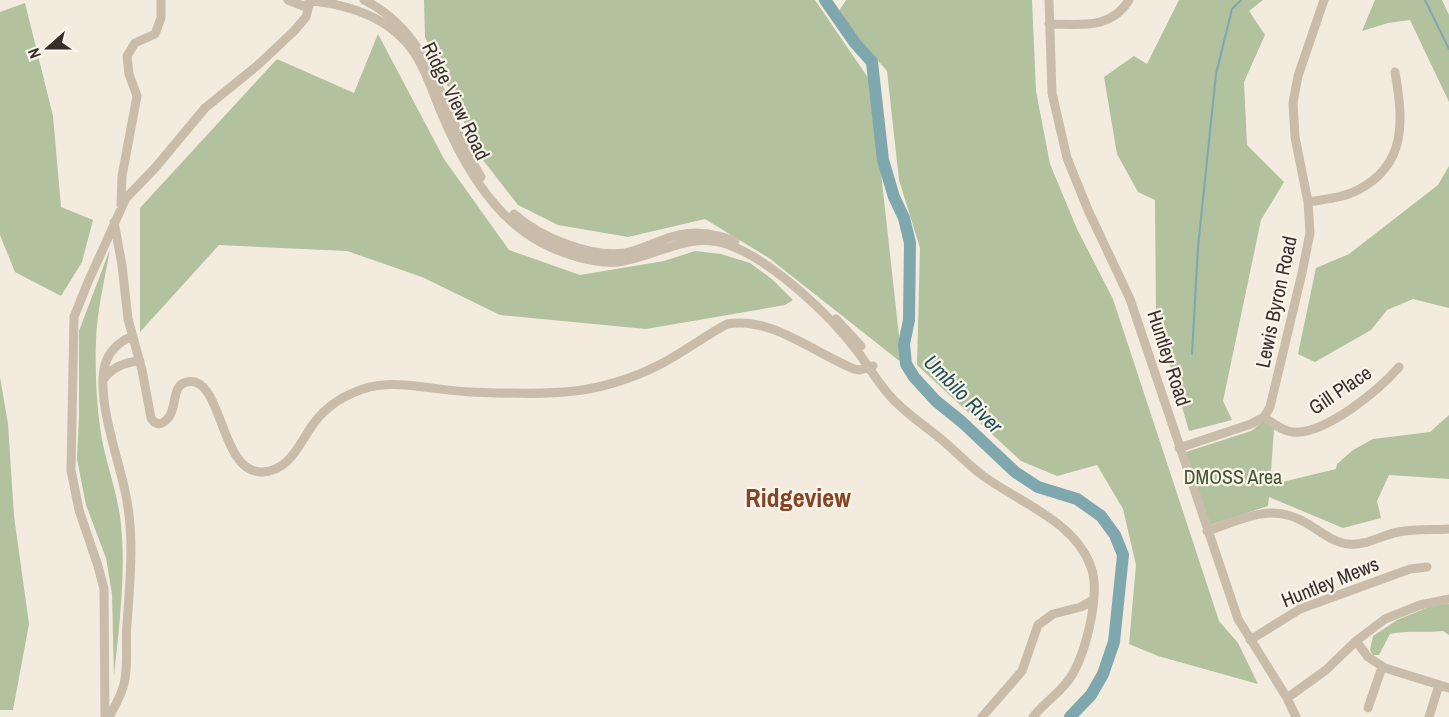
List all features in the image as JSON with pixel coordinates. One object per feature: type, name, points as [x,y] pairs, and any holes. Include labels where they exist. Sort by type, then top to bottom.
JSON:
[{"type":"street","points":[[121,205],[122,177],[137,96],[129,74],[128,56],[131,47],[155,34],[161,18],[161,0]]},
{"type":"street","name":"Ridge View Road","points":[[364,0],[382,11],[414,41],[427,62],[452,139],[467,167],[525,233],[541,243],[582,257],[615,262],[700,240],[726,244],[751,254],[785,279],[832,323],[858,351],[882,385],[904,409],[981,474],[1051,519],[1070,534],[1091,565],[1094,579],[1093,600],[1084,648],[1077,668],[1068,682],[1033,717]]},
{"type":"street","name":"Huntley Road","points":[[1049,0],[1052,93],[1064,149],[1088,210],[1130,299],[1232,604],[1250,640],[1287,698],[1296,717]]},
{"type":"street","points":[[1049,24],[1100,23],[1117,16],[1129,0]]},
{"type":"street","name":"Lewis Byron Road","points":[[1264,417],[1272,400],[1307,250],[1310,217],[1295,137],[1293,103],[1298,76],[1324,0]]},
{"type":"street","points":[[289,1],[299,12],[300,24]]},
{"type":"street","name":"Ridge View Road","points":[[289,1],[303,6],[312,2],[329,2],[358,11],[394,30],[414,52],[441,102]]},
{"type":"street","points":[[107,717],[104,589],[79,510],[71,470],[74,317],[121,205],[205,108],[258,65],[300,24],[308,14],[312,2]]},
{"type":"street","points":[[1308,202],[1357,191],[1383,172],[1398,147],[1401,127],[1395,72]]},
{"type":"street","points":[[114,222],[128,319],[140,361],[149,412],[154,422],[163,423],[171,415],[181,384],[191,381],[198,384],[211,398],[240,462],[253,471],[264,472],[277,469],[291,458],[316,420],[330,405],[360,390],[386,384],[469,392],[575,391],[617,381],[655,367],[727,324],[740,322],[765,326],[854,369],[871,367]]},
{"type":"street","points":[[107,717],[120,695],[127,668],[130,536],[126,494],[111,434],[103,380],[105,364],[113,348],[132,336]]},
{"type":"street","points":[[103,380],[122,364],[140,361]]},
{"type":"street","name":"Gill Place","points":[[1264,417],[1286,431],[1311,430],[1327,424],[1347,411],[1383,384],[1400,367]]},
{"type":"street","points":[[1179,448],[1251,424],[1264,417]]},
{"type":"street","points":[[1207,531],[1257,514],[1277,512],[1292,515],[1331,538],[1350,544],[1366,543],[1406,531],[1449,529]]},
{"type":"street","name":"Huntley Mews","points":[[1250,640],[1300,609],[1410,569],[1427,567]]},
{"type":"street","points":[[1287,698],[1326,670],[1356,641],[1385,619],[1420,605],[1449,599]]},
{"type":"street","points":[[982,717],[1022,671],[1038,625],[1053,614],[1081,607],[1093,600]]},
{"type":"street","points":[[1356,641],[1368,657],[1382,667],[1444,686],[1429,717]]},
{"type":"street","points":[[1368,708],[1382,667]]},
{"type":"green space","points":[[424,0],[815,0],[871,82],[902,363],[769,258],[705,219],[628,237],[558,225],[518,205],[479,155],[425,37]]},
{"type":"green space","points":[[846,0],[1032,0],[1036,91],[1050,164],[1077,229],[1113,299],[1219,621],[1238,643],[1258,684],[1158,656],[1129,644],[1136,565],[1123,509],[1097,465],[1057,476],[1021,461],[917,365],[920,248],[899,180],[887,71],[837,14]]},
{"type":"green space","points":[[1179,0],[1263,0],[1249,11],[1265,35],[1244,82],[1247,145],[1284,182],[1261,220],[1223,401],[1232,420],[1189,431],[1156,317],[1155,200],[1138,192],[1117,154],[1104,77],[1134,56],[1147,64]]},
{"type":"green space","points":[[1375,0],[1442,0],[1449,15],[1449,102],[1410,20],[1388,23],[1362,31]]},
{"type":"green space","points":[[25,3],[53,116],[61,207],[93,220],[82,262],[61,296],[15,272],[0,235],[0,12]]},
{"type":"green space","points":[[378,34],[444,159],[509,250],[580,275],[664,261],[695,251],[721,254],[750,263],[773,280],[793,300],[785,305],[646,329],[500,315],[422,277],[347,251],[219,245],[140,332],[140,208],[277,59],[354,93]]},
{"type":"green space","points":[[1449,166],[1449,308],[1413,299],[1387,310],[1371,330],[1315,362],[1298,354],[1316,268],[1349,254],[1438,185]]},
{"type":"green space","points":[[110,249],[98,317],[96,361],[100,427],[119,512],[122,544],[121,601],[114,676],[112,594],[106,558],[86,505],[77,459],[79,331]]},
{"type":"green space","points":[[0,377],[8,424],[14,516],[29,624],[13,710],[0,710]]},
{"type":"green space","name":"DMOSS Area","points":[[1449,415],[1449,479],[1389,475],[1377,501],[1381,518],[1343,528],[1269,497],[1268,506],[1210,525],[1186,452],[1251,431],[1264,421],[1274,429],[1270,485],[1336,469],[1337,464],[1353,450],[1373,439],[1430,432]]},
{"type":"green space","points":[[1436,604],[1449,604],[1449,635],[1443,631],[1390,634],[1379,655],[1373,655],[1370,650],[1373,636],[1397,620]]},
{"type":"waterway","name":"Umbilo River","points":[[825,0],[855,43],[872,62],[883,160],[894,197],[904,218],[910,243],[909,320],[904,344],[906,364],[914,377],[936,401],[1015,472],[1038,487],[1077,499],[1101,516],[1115,535],[1123,555],[1114,642],[1103,674],[1091,695],[1070,717]]},
{"type":"waterway","points":[[1192,354],[1198,247],[1216,74],[1232,9],[1241,0]]},
{"type":"waterway","points":[[1425,0],[1449,49]]},
{"type":"district","name":"Ridgeview","points":[[798,498]]}]
